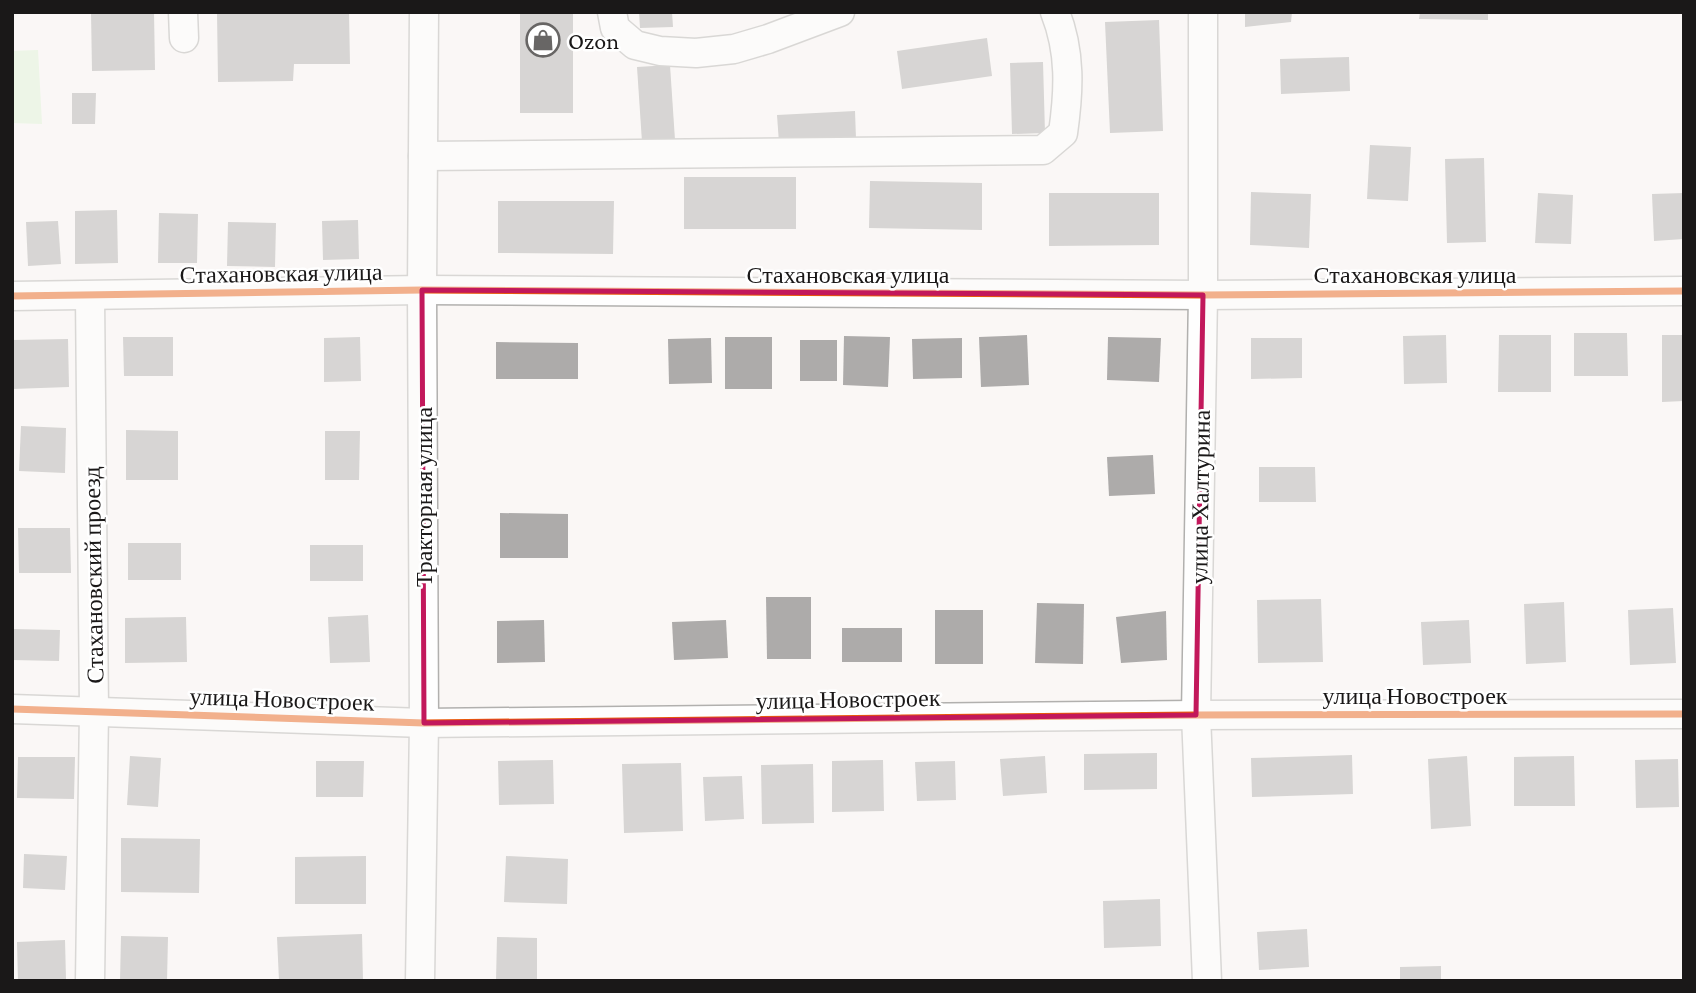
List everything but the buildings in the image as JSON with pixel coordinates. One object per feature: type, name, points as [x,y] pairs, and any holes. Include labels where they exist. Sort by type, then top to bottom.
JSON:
[{"type":"street","name":"Тракторная улица","points":[[420,981],[424,723],[424,12]]},
{"type":"street","points":[[612,12],[615,28],[635,45],[660,51],[696,53],[734,49],[841,12]]},
{"type":"street","points":[[423,156],[1043,150],[1063,133],[1067,103],[1067,55],[1055,12]]},
{"type":"street","name":"улица Халтурина","points":[[1203,12],[1203,295],[1196,715],[1207,981]]},
{"type":"street","name":"Стахановская улица","points":[[12,296],[422,290],[1203,295],[1684,291]]},
{"type":"street","name":"Стахановский проезд","points":[[90,296],[94,711],[90,981]]},
{"type":"street","name":"улица Новостроек","points":[[12,709],[424,723],[1196,715],[1684,714]]},
{"type":"highlighted area","points":[[422,290],[1203,295],[1196,715],[424,723]]},
{"type":"green space","points":[[38,50],[42,124],[12,123],[12,51]]},
{"type":"cycle path","points":[[12,296],[422,290],[1203,295],[1684,291]]},
{"type":"cycle path","points":[[12,709],[424,723],[1196,715],[1684,714]]},
{"type":"place","name":"Ozon","points":[[543,40]]}]
